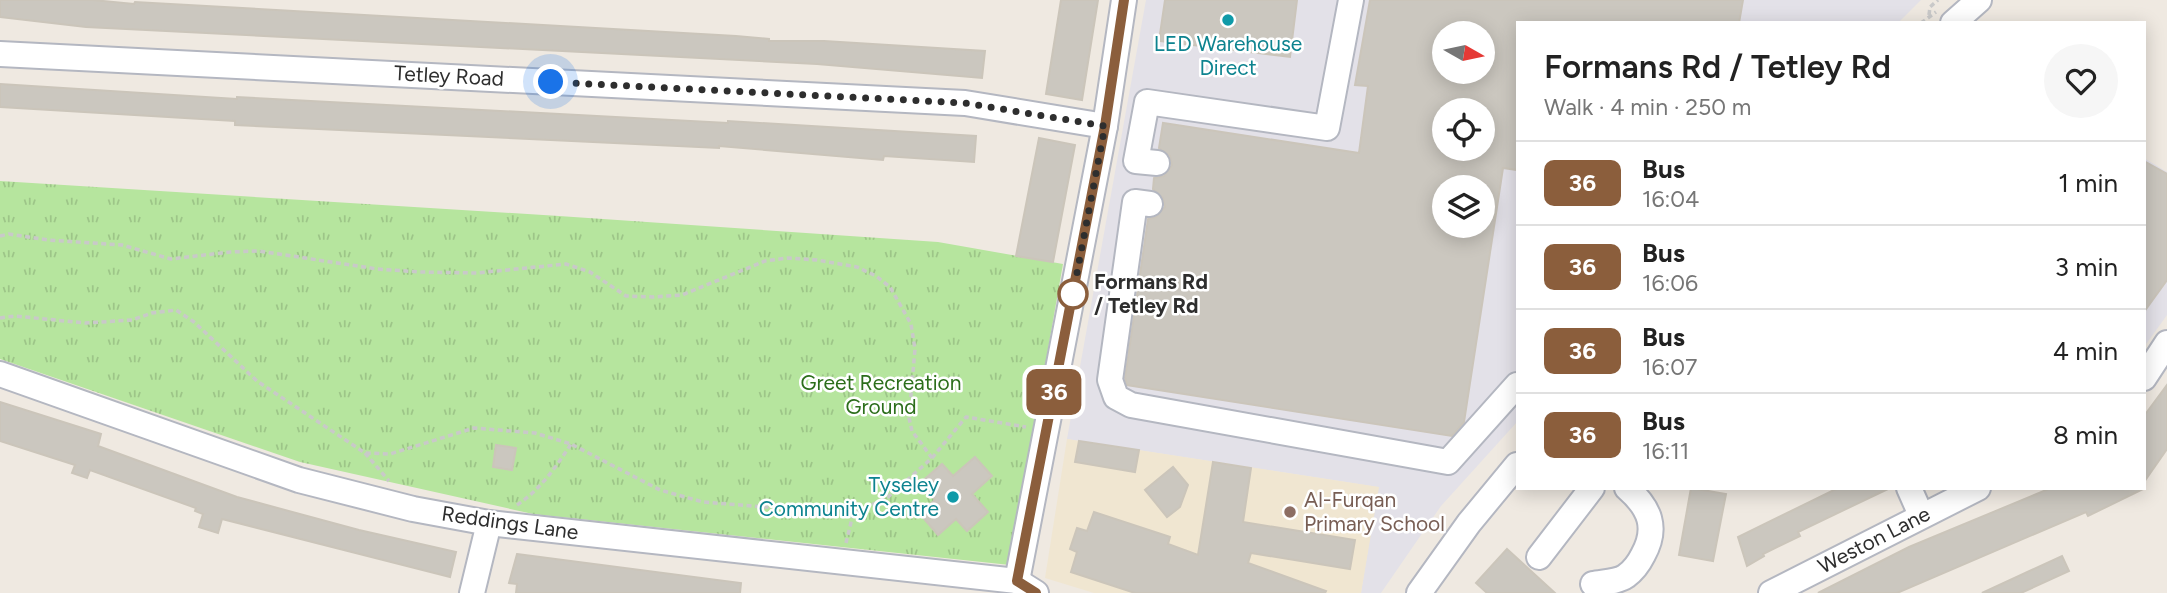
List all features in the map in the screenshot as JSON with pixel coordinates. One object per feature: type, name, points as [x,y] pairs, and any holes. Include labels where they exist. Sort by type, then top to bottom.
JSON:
[{"type":"street","points":[[1027,587],[1124,0]]},
{"type":"street","points":[[1157,163],[1136,161],[1147,102],[1327,128],[1351,0]]},
{"type":"street","points":[[1955,21],[1979,0]]},
{"type":"street","name":"Tetley Road","points":[[0,54],[965,103],[1105,126]]},
{"type":"street","points":[[1150,205],[1135,202],[1110,380],[1116,397],[1131,405],[1448,462],[1516,386]]},
{"type":"street","points":[[2146,374],[2167,344]]},
{"type":"street","name":"Reddings Lane","points":[[0,374],[299,480],[413,509],[489,523],[1027,587]]},
{"type":"street","points":[[1419,593],[1469,523],[1516,466]]},
{"type":"street","points":[[1539,557],[1590,490]]},
{"type":"street","points":[[1910,490],[1921,515]]},
{"type":"street","name":"Weston Lane","points":[[1771,593],[1974,490]]},
{"type":"street","points":[[1594,584],[1624,578],[1639,563],[1650,542],[1653,527],[1638,492]]},
{"type":"street","points":[[472,593],[489,523]]},
{"type":"path","points":[[1923,21],[1929,15],[1930,7],[1938,0]]},
{"type":"path","points":[[0,236],[9,234],[48,240],[122,245],[172,259],[259,251],[364,267],[421,272],[477,273],[566,264],[590,272],[626,296],[653,298],[682,295],[765,261],[788,258],[857,267],[876,276],[890,287],[911,324],[915,349],[909,418],[916,439],[932,458]]},
{"type":"path","points":[[0,318],[85,323],[132,320],[152,313],[176,310],[194,322],[257,381],[365,453],[390,454],[474,428],[535,433],[571,444],[660,490],[703,502],[853,514],[888,497],[932,458],[966,417],[1030,428]]},
{"type":"path","points":[[489,523],[527,499],[554,470],[571,444]]},
{"type":"path","points":[[841,563],[853,514]]},
{"type":"shaded area","points":[[1146,0],[1921,0],[1900,21],[1516,21],[1516,423],[1441,506],[1381,593],[1361,593],[1378,487],[1067,439]]},
{"type":"shaded area","points":[[2146,159],[2167,172],[2167,315],[2146,344]]},
{"type":"shaded area","points":[[1067,439],[1379,487],[1361,593],[1094,593],[1045,578]]},
{"type":"green space","name":"Greet Recreation Ground","points":[[0,181],[938,242],[1063,264],[1010,565],[533,514],[300,462],[0,359]]},
{"type":"building","points":[[0,0],[135,2],[736,36],[769,41],[824,41],[985,51],[982,78],[817,64],[86,27],[0,17]]},
{"type":"building","points":[[1061,0],[1098,0],[1082,100],[1046,94]]},
{"type":"building","name":"LED Warehouse Direct","points":[[1165,0],[1297,0],[1290,57],[1159,41]]},
{"type":"building","points":[[1370,0],[1743,0],[1739,21],[1516,21],[1516,170],[1503,168],[1495,220],[1495,175],[1432,175],[1432,238],[1492,238],[1464,422],[1452,436],[1127,385],[1125,378],[1148,219],[1156,217],[1165,207],[1163,198],[1153,189],[1154,178],[1164,176],[1172,165],[1170,156],[1159,148],[1163,123],[1359,153],[1368,86],[1355,85]]},
{"type":"building","points":[[0,84],[237,99],[728,121],[976,136],[974,162],[884,156],[883,160],[719,146],[235,125],[235,121],[0,107]]},
{"type":"building","points":[[1039,138],[1075,145],[1053,262],[1016,256]]},
{"type":"building","points":[[2146,162],[2167,174],[2167,280],[2146,309]]},
{"type":"building","points":[[2167,385],[2167,449],[2146,479],[2146,413]]},
{"type":"building","points":[[0,402],[101,434],[98,446],[237,497],[359,530],[456,552],[450,577],[222,519],[218,533],[199,527],[203,514],[195,511],[196,508],[90,470],[87,478],[72,473],[75,465],[0,441]]},
{"type":"building","points":[[1079,441],[1139,450],[1135,472],[1075,462]]},
{"type":"building","points":[[496,445],[516,448],[512,470],[493,467]]},
{"type":"building","name":"Tyseley Community Centre","points":[[975,457],[992,476],[972,494],[988,512],[967,531],[956,519],[938,535],[919,513],[935,500],[920,483],[942,464],[953,476]]},
{"type":"building","points":[[1213,462],[1251,468],[1243,522],[1355,540],[1350,569],[1251,553],[1248,563],[1326,591],[1325,593],[1135,593],[1071,572],[1077,552],[1070,549],[1077,528],[1087,531],[1094,512],[1170,537],[1168,544],[1198,555]]},
{"type":"building","points":[[1173,467],[1188,485],[1180,507],[1167,517],[1145,490]]},
{"type":"building","points":[[1691,490],[1726,494],[1713,561],[1679,555]]},
{"type":"building","points":[[1834,490],[1886,490],[1798,532],[1800,536],[1763,554],[1764,556],[1747,566],[1738,537]]},
{"type":"building","points":[[2046,490],[2141,490],[2088,516],[2086,512],[1897,593],[1818,593],[1909,547]]},
{"type":"building","points":[[1507,549],[1555,593],[1487,593],[1476,583]]},
{"type":"building","points":[[517,554],[741,583],[740,593],[516,593],[517,584],[509,583]]},
{"type":"building","points":[[2062,556],[2069,571],[2021,593],[1982,593]]},
{"type":"bus line","name":"36","points":[[1036,593],[1017,581],[1105,126],[1124,0]]},
{"type":"place","name":"LED Warehouse Direct","points":[[1228,20]]},
{"type":"place","name":"Formans Rd / Tetley Rd","points":[[1073,294]]},
{"type":"place","name":"Tyseley Community Centre","points":[[953,497]]},
{"type":"place","name":"Al-Furqan Primary School","points":[[1290,512]]},
{"type":"route","points":[[551,82],[965,103],[1105,126],[1073,294]]}]
